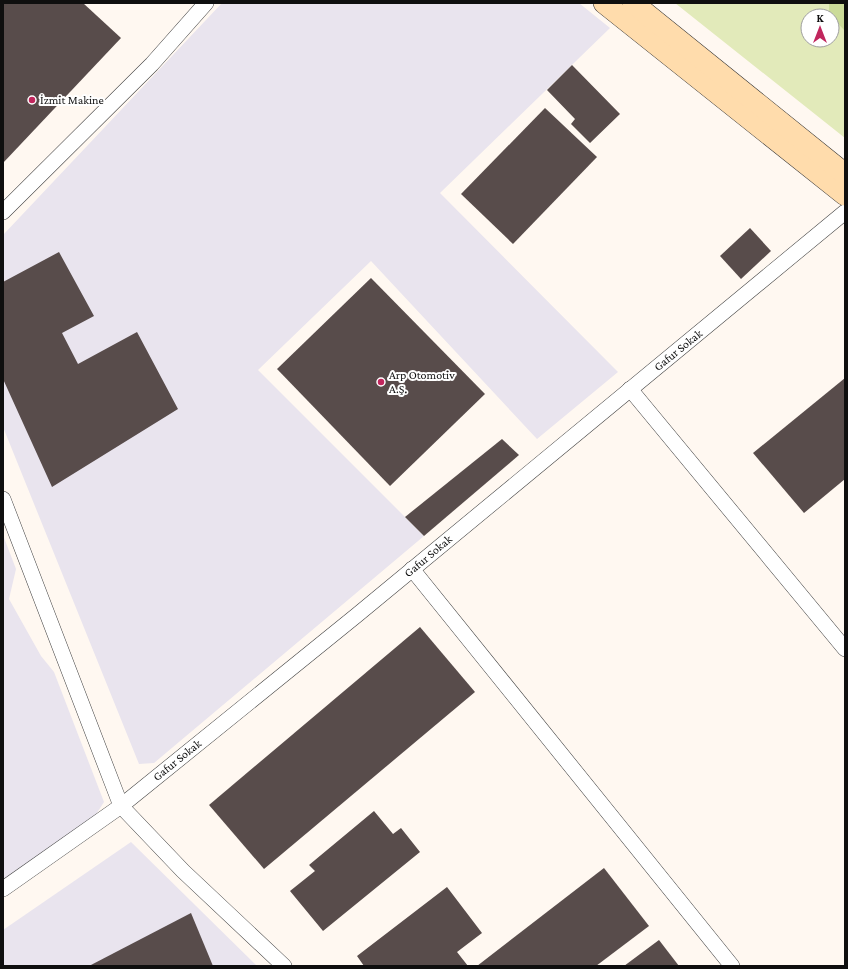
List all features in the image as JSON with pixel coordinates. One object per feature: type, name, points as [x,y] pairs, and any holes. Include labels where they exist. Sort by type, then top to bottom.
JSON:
[{"type":"main road","points":[[604,3],[845,194]]},
{"type":"main road","points":[[633,3],[845,174]]},
{"type":"street","points":[[3,212],[152,64],[206,3]]},
{"type":"street","name":"Gafur Sokak","points":[[3,889],[121,806],[412,569],[845,212]]},
{"type":"street","points":[[630,389],[845,649]]},
{"type":"street","points":[[3,499],[121,806],[183,872],[284,966]]},
{"type":"street","points":[[412,569],[732,966]]},
{"type":"shaded area","points":[[222,3],[579,3],[610,28],[440,193],[618,372],[537,439],[371,261],[258,370],[424,536],[154,763],[139,764],[3,427],[3,235]]},
{"type":"shaded area","points":[[3,535],[16,569],[9,599],[41,656],[54,672],[104,802],[93,819],[3,881]]},
{"type":"shaded area","points":[[131,842],[257,966],[3,966],[3,930]]},
{"type":"green space","points":[[675,3],[845,3],[845,138]]},
{"type":"green space","points":[[829,3],[845,3],[845,31],[840,26],[840,8],[829,8]]},
{"type":"building","name":"İzmit Makine","points":[[3,3],[83,3],[121,38],[3,163]]},
{"type":"building","points":[[572,65],[620,114],[590,143],[571,124],[575,119],[547,90]]},
{"type":"building","points":[[545,108],[597,157],[513,244],[461,194]]},
{"type":"building","points":[[750,228],[771,251],[741,279],[720,256]]},
{"type":"building","points":[[59,252],[94,316],[62,333],[78,364],[137,332],[178,409],[52,487],[3,379],[3,282]]},
{"type":"building","name":"Arp Otomotiv A.Ş.","points":[[371,278],[485,394],[390,486],[277,369]]},
{"type":"building","points":[[845,378],[845,479],[804,513],[753,453]]},
{"type":"building","points":[[502,439],[519,455],[424,536],[405,517]]},
{"type":"building","points":[[420,627],[475,692],[264,869],[209,805]]},
{"type":"building","points":[[374,811],[393,834],[401,828],[420,852],[323,931],[290,891],[315,871],[309,865]]},
{"type":"building","points":[[604,868],[649,926],[596,966],[477,966]]},
{"type":"building","points":[[447,887],[482,933],[457,952],[468,966],[364,966],[357,956]]},
{"type":"building","points":[[191,913],[213,966],[89,966]]},
{"type":"building","points":[[659,940],[679,966],[624,966]]},
{"type":"place","name":"İzmit Makine","points":[[32,100]]},
{"type":"place","name":"Arp Otomotiv A.Ş.","points":[[381,382]]}]
